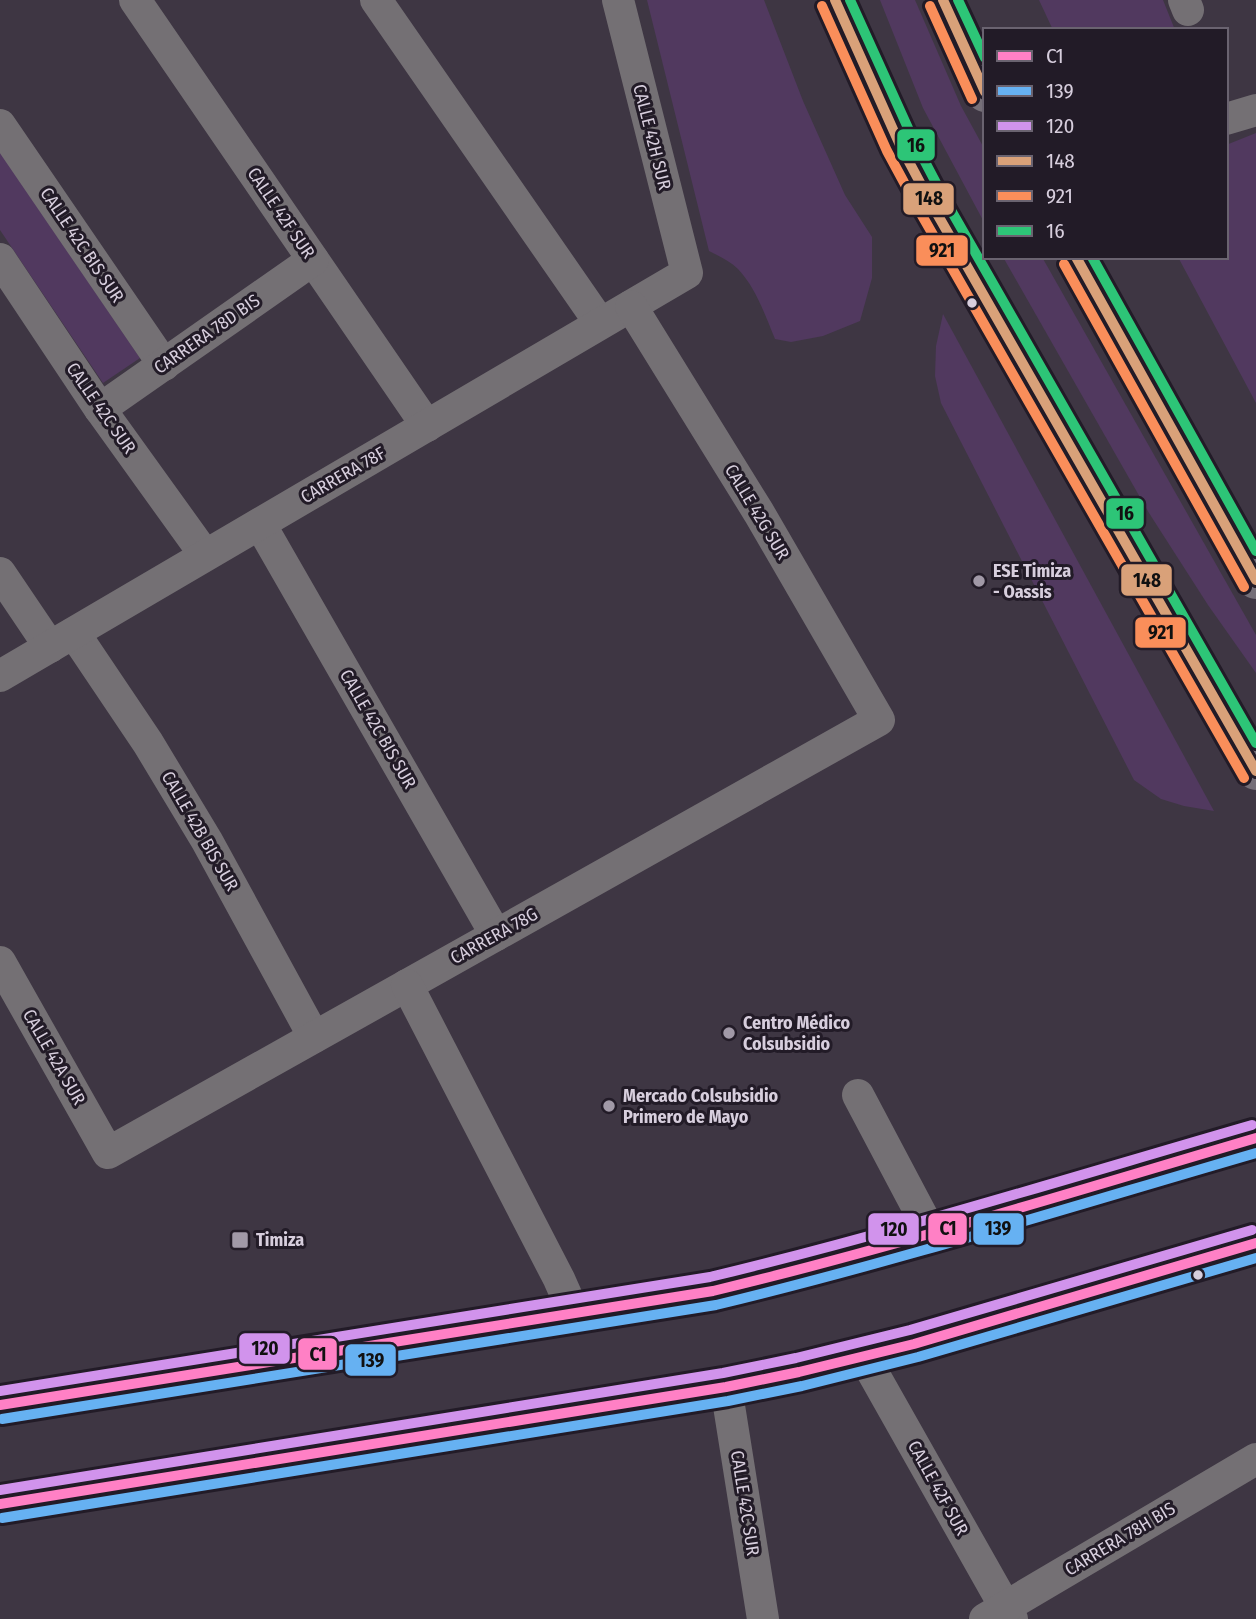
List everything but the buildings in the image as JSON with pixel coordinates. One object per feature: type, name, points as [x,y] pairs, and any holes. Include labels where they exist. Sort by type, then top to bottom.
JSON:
[{"type":"main road","points":[[835,0],[900,145],[932,205],[1256,771]]},
{"type":"main road","points":[[943,0],[983,89]]},
{"type":"main road","points":[[1077,259],[1256,580]]},
{"type":"main road","points":[[0,1405],[713,1291],[931,1233],[1256,1138]]},
{"type":"main road","points":[[0,1504],[726,1387],[928,1340],[1256,1243]]},
{"type":"street","name":"CALLE 42F SUR","points":[[135,0],[427,426]]},
{"type":"street","points":[[376,0],[600,323]]},
{"type":"street","name":"CALLE 42H SUR","points":[[618,0],[687,273]]},
{"type":"street","points":[[1228,118],[1256,110]]},
{"type":"street","name":"CALLE 42C BIS SUR","points":[[0,125],[164,365]]},
{"type":"street","name":"CALLE 42C SUR","points":[[0,259],[100,409],[205,555]]},
{"type":"street","name":"CARRERA 78D BIS","points":[[100,409],[313,260]]},
{"type":"street","name":"CARRERA 78F","points":[[0,676],[687,273]]},
{"type":"street","name":"CALLE 42G SUR","points":[[631,306],[759,513],[879,720]]},
{"type":"street","name":"CALLE 42C BIS SUR","points":[[260,524],[496,935]]},
{"type":"street","name":"CALLE 42B BIS SUR","points":[[0,573],[62,640],[148,743],[207,841],[314,1037]]},
{"type":"street","name":"CARRERA 78G","points":[[108,1153],[879,720]]},
{"type":"street","name":"CALLE 42A SUR","points":[[0,962],[108,1153]]},
{"type":"street","points":[[407,985],[574,1313]]},
{"type":"street","points":[[858,1095],[931,1233]]},
{"type":"street","name":"CALLE 42F SUR","points":[[864,1357],[1001,1615]]},
{"type":"street","name":"CALLE 42C SUR","points":[[726,1387],[763,1619]]},
{"type":"street","name":"CARRERA 78H BIS","points":[[1001,1615],[1256,1459]]},
{"type":"shaded area","points":[[647,0],[764,0],[803,101],[845,195],[872,237],[872,278],[860,321],[823,336],[791,342],[775,339],[760,302],[744,276],[732,264],[709,251]]},
{"type":"shaded area","points":[[880,0],[915,0],[961,106],[983,146],[983,220],[923,108]]},
{"type":"shaded area","points":[[1039,0],[1163,0],[1174,28],[1052,28]]},
{"type":"shaded area","points":[[1256,133],[1256,403],[1179,259],[1228,259],[1228,144]]},
{"type":"shaded area","points":[[0,152],[140,358],[103,383],[0,230]]},
{"type":"shaded area","points":[[1004,259],[1043,259],[1256,635],[1256,673],[1149,513]]},
{"type":"shaded area","points":[[943,314],[1214,811],[1161,799],[1134,780],[941,403],[935,376],[936,346]]},
{"type":"transit line","name":"148","points":[[835,0],[900,145],[932,205],[1256,771]]},
{"type":"transit line","name":"16","points":[[850,0],[913,139],[944,198],[1256,743]]},
{"type":"transit line","name":"148","points":[[943,0],[983,88]]},
{"type":"transit line","name":"16","points":[[958,0],[983,54]]},
{"type":"transit line","name":"921","points":[[822,6],[887,151],[920,212],[1244,778]]},
{"type":"transit line","name":"921","points":[[930,6],[972,99]]},
{"type":"transit line","name":"148","points":[[1077,259],[1256,580]]},
{"type":"transit line","name":"16","points":[[1093,259],[1256,551]]},
{"type":"transit line","name":"921","points":[[1064,264],[1244,587]]},
{"type":"transit line","name":"120","points":[[0,1391],[710,1277],[914,1223],[1252,1125]]},
{"type":"transit line","name":"C1","points":[[0,1405],[713,1291],[918,1237],[1256,1138]]},
{"type":"transit line","name":"139","points":[[2,1419],[716,1305],[920,1251],[1256,1153]]},
{"type":"transit line","name":"120","points":[[0,1490],[723,1373],[796,1358],[910,1330],[1252,1230]]},
{"type":"transit line","name":"C1","points":[[0,1504],[726,1387],[799,1372],[914,1344],[1256,1243]]},
{"type":"transit line","name":"139","points":[[2,1518],[728,1401],[802,1386],[918,1357],[1256,1258]]},
{"type":"place","name":"ESE Timiza - Oassis","points":[[979,581]]},
{"type":"place","name":"Centro Médico Colsubsidio","points":[[729,1033]]},
{"type":"place","name":"Mercado Colsubsidio Primero de Mayo","points":[[609,1106]]},
{"type":"place","name":"Timiza","points":[[240,1240]]}]
